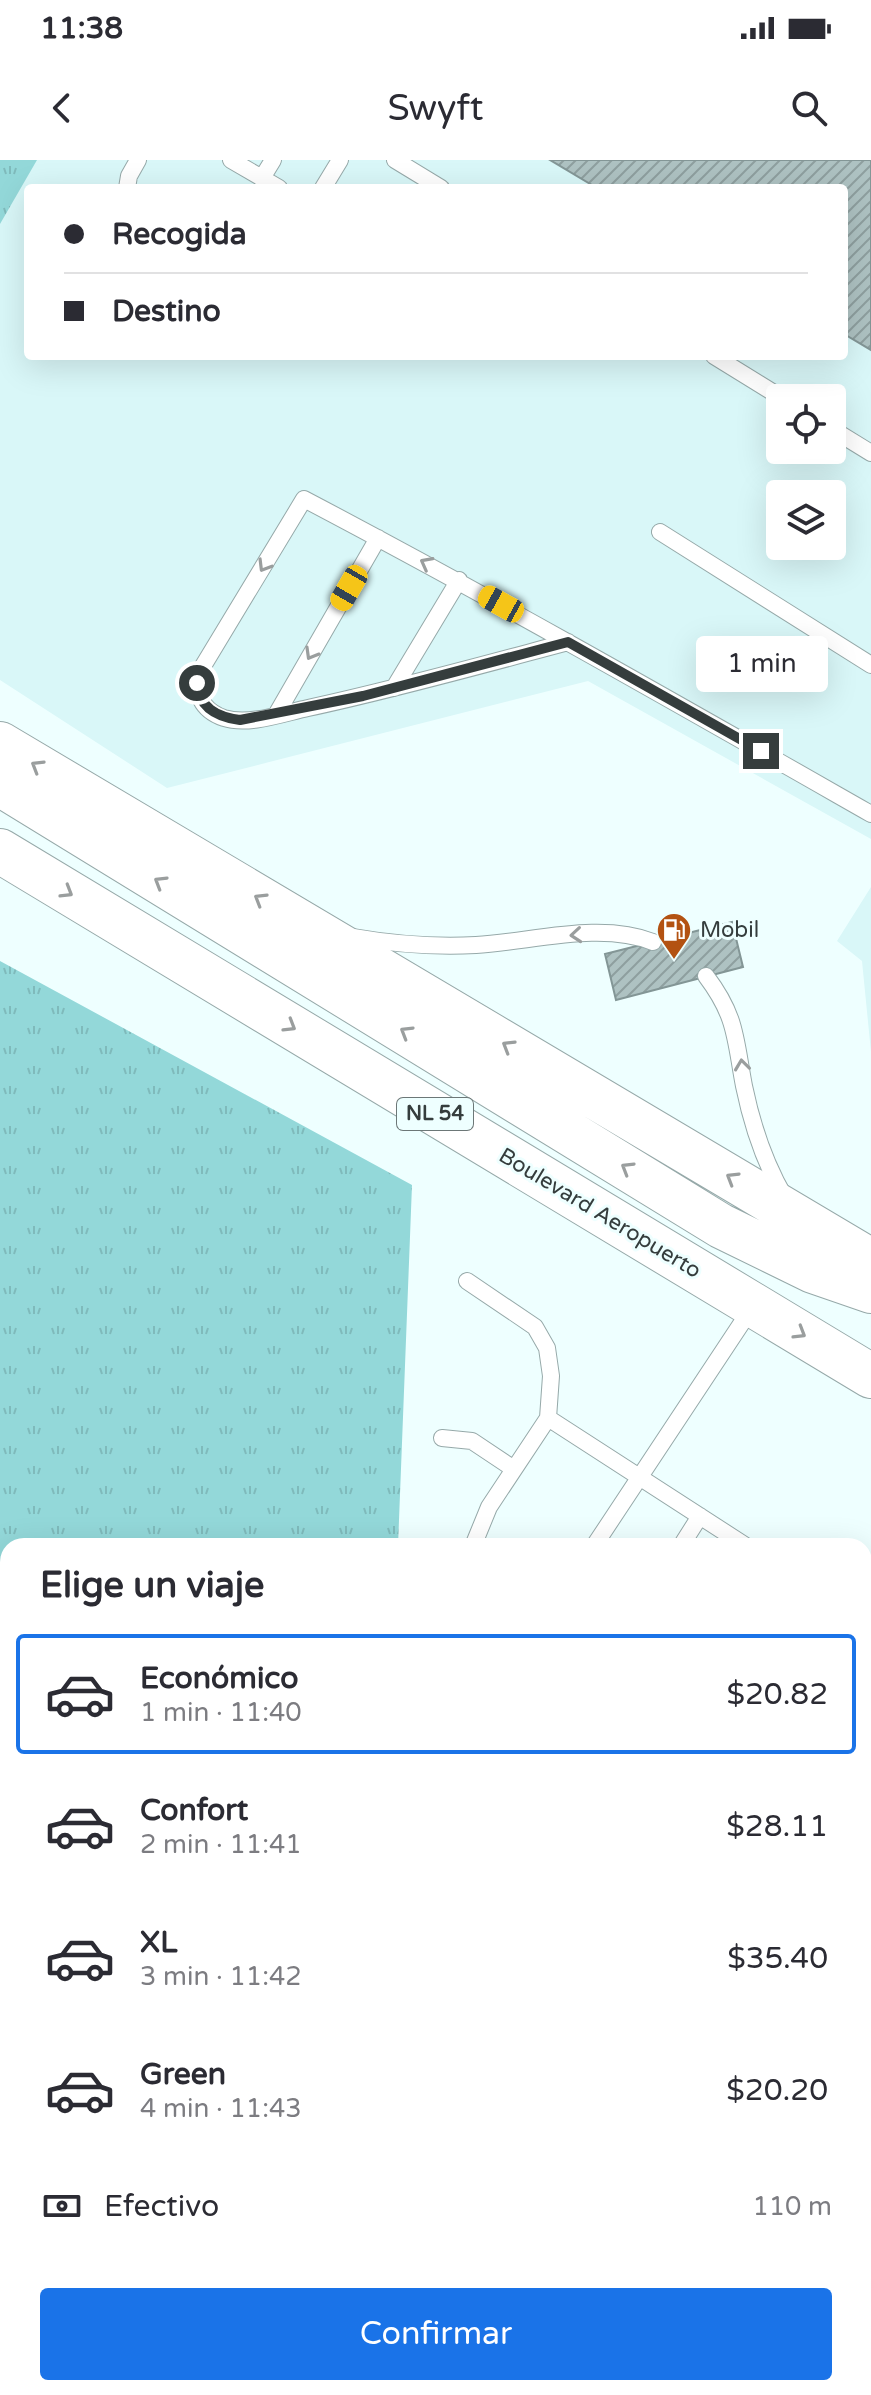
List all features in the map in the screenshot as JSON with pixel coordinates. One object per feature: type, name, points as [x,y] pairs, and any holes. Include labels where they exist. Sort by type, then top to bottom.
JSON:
[{"type":"highway","points":[[0,744],[871,1261]]},
{"type":"highway","points":[[0,784],[721,1226],[813,1271],[871,1291]]},
{"type":"highway","name":"Boulevard Aeropuerto","points":[[0,851],[871,1376]]},
{"type":"lane","points":[[128,184],[138,160]]},
{"type":"lane","points":[[231,160],[272,184]]},
{"type":"lane","points":[[262,178],[273,160]]},
{"type":"lane","points":[[325,184],[340,160]]},
{"type":"lane","points":[[395,160],[434,184]]},
{"type":"lane","points":[[720,360],[766,388]]},
{"type":"lane","points":[[846,438],[871,453]]},
{"type":"lane","points":[[568,642],[394,688],[276,715],[240,720],[224,718],[205,707],[198,695],[200,671],[304,499],[459,580],[871,814]]},
{"type":"lane","points":[[660,532],[871,665]]},
{"type":"lane","points":[[276,715],[378,538]]},
{"type":"lane","points":[[394,688],[459,580]]},
{"type":"lane","points":[[315,931],[361,939],[441,945],[475,945],[609,932],[636,935],[653,942]]},
{"type":"lane","points":[[706,976],[733,1020],[752,1122],[778,1187],[796,1216]]},
{"type":"lane","points":[[467,1281],[535,1327],[547,1348],[551,1376],[548,1418],[489,1507],[476,1538]]},
{"type":"lane","points":[[599,1538],[754,1305]]},
{"type":"lane","points":[[548,1418],[734,1538]]},
{"type":"lane","points":[[442,1438],[472,1441],[514,1469]]},
{"type":"lane","points":[[686,1538],[700,1516]]},
{"type":"shaded area","points":[[0,160],[871,160],[871,839],[588,681],[167,788],[0,680]]},
{"type":"shaded area","points":[[871,887],[871,1052],[862,961],[837,941]]},
{"type":"green space","points":[[0,160],[37,160],[0,224]]},
{"type":"green space","points":[[0,961],[412,1185],[398,1538],[0,1538]]},
{"type":"building","points":[[550,160],[871,160],[871,350],[848,336],[848,184],[590,184]]},
{"type":"building","name":"Mobil","points":[[732,922],[743,967],[616,1000],[605,954]]},
{"type":"place","name":"Mobil","points":[[674,961]]},
{"type":"route","points":[[197,683],[198,695],[205,707],[224,718],[268,717],[363,696],[568,642],[761,751]]}]
